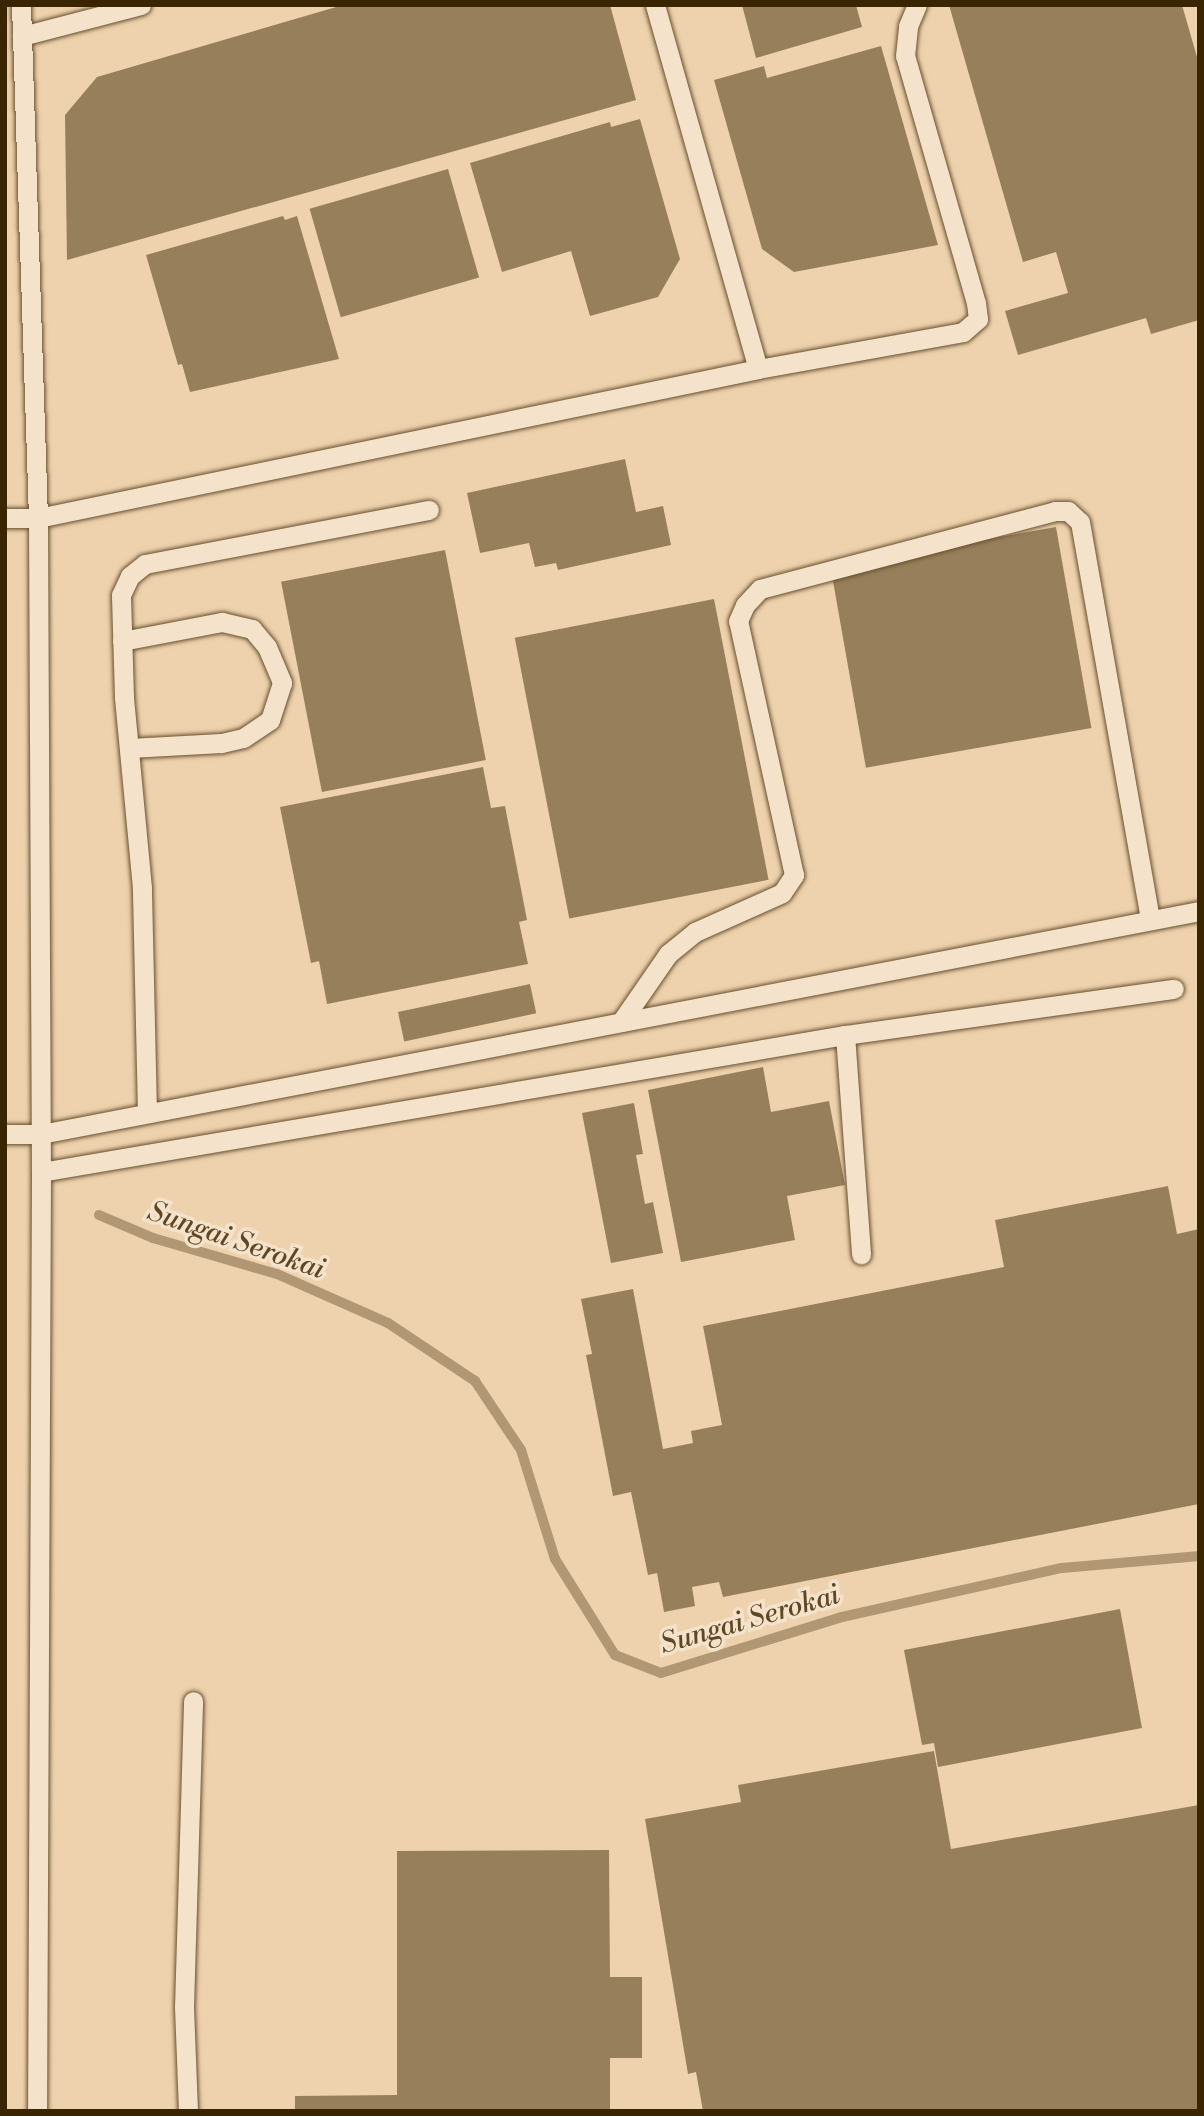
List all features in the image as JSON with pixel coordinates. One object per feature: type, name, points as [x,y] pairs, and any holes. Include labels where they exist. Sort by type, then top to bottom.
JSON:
[{"type":"lane","points":[[21,5],[38,518],[41,1172],[37,2111]]},
{"type":"lane","points":[[22,36],[141,5]]},
{"type":"lane","points":[[655,5],[758,369]]},
{"type":"lane","points":[[5,518],[38,518],[758,369],[962,332],[978,319],[905,55],[908,26],[917,5]]},
{"type":"lane","points":[[147,1113],[142,888],[129,748],[121,594],[130,576],[145,564],[429,510]]},
{"type":"lane","points":[[621,1022],[668,954],[695,932],[782,893],[794,874],[738,621],[745,605],[760,589],[1055,511],[1068,510],[1080,522],[1150,920]]},
{"type":"lane","points":[[122,641],[222,622],[252,629],[267,647],[282,683],[270,720],[243,737],[221,743],[129,748]]},
{"type":"lane","points":[[5,1134],[41,1134],[1199,911]]},
{"type":"lane","points":[[41,1172],[845,1035],[1174,989]]},
{"type":"lane","points":[[845,1035],[861,1254]]},
{"type":"lane","points":[[188,2111],[184,2007],[193,1701]]},
{"type":"building","points":[[343,5],[610,5],[636,100],[67,260],[65,115],[97,77]]},
{"type":"building","points":[[742,5],[856,5],[862,27],[756,58]]},
{"type":"building","points":[[949,5],[1182,5],[1199,64],[1199,320],[1151,334],[1146,318],[1018,355],[1005,311],[1068,293],[1056,252],[1023,262]]},
{"type":"building","points":[[881,46],[938,245],[794,272],[762,249],[714,80],[764,66],[767,78]]},
{"type":"building","points":[[640,119],[680,259],[658,297],[590,316],[571,251],[502,272],[470,163],[610,122],[611,127]]},
{"type":"building","points":[[448,169],[479,278],[341,317],[310,209]]},
{"type":"building","points":[[283,216],[285,220],[297,216],[339,359],[190,392],[182,364],[178,365],[146,255]]},
{"type":"building","points":[[625,459],[636,512],[663,506],[671,545],[558,570],[556,563],[535,567],[529,543],[480,553],[467,493]]},
{"type":"building","points":[[1056,527],[1091,728],[866,768],[830,567]]},
{"type":"building","points":[[445,550],[486,760],[322,792],[281,582]]},
{"type":"building","points":[[714,599],[769,880],[569,918],[515,638]]},
{"type":"building","points":[[483,767],[491,808],[505,806],[527,920],[519,922],[528,964],[327,1004],[319,961],[311,963],[280,807]]},
{"type":"building","points":[[530,984],[536,1013],[404,1041],[398,1012]]},
{"type":"building","points":[[763,1067],[771,1112],[829,1101],[845,1185],[787,1196],[795,1240],[681,1262],[648,1090]]},
{"type":"building","points":[[634,1103],[643,1154],[636,1155],[645,1204],[653,1202],[663,1253],[611,1263],[582,1113]]},
{"type":"building","points":[[1168,1186],[1177,1234],[1199,1229],[1199,1504],[723,1597],[719,1582],[692,1587],[695,1606],[664,1612],[657,1573],[648,1575],[631,1492],[613,1496],[586,1355],[592,1354],[581,1299],[633,1289],[663,1449],[693,1443],[691,1431],[722,1425],[703,1326],[1004,1267],[995,1220]]},
{"type":"building","points":[[1120,1609],[1142,1728],[938,1767],[934,1743],[922,1745],[904,1650]]},
{"type":"building","points":[[934,1751],[951,1849],[1199,1805],[1199,2111],[703,2111],[696,2072],[688,2074],[645,1819],[741,1802],[738,1785]]},
{"type":"building","points":[[609,1850],[610,1977],[642,1977],[642,2058],[610,2058],[610,2111],[295,2111],[295,2096],[397,2095],[397,1851]]},
{"type":"waterway","name":"Sungai Serokai","points":[[99,1215],[153,1238],[277,1274],[388,1323],[475,1381],[521,1450],[555,1559],[615,1655],[661,1673],[842,1617],[1062,1568],[1199,1556]]}]
